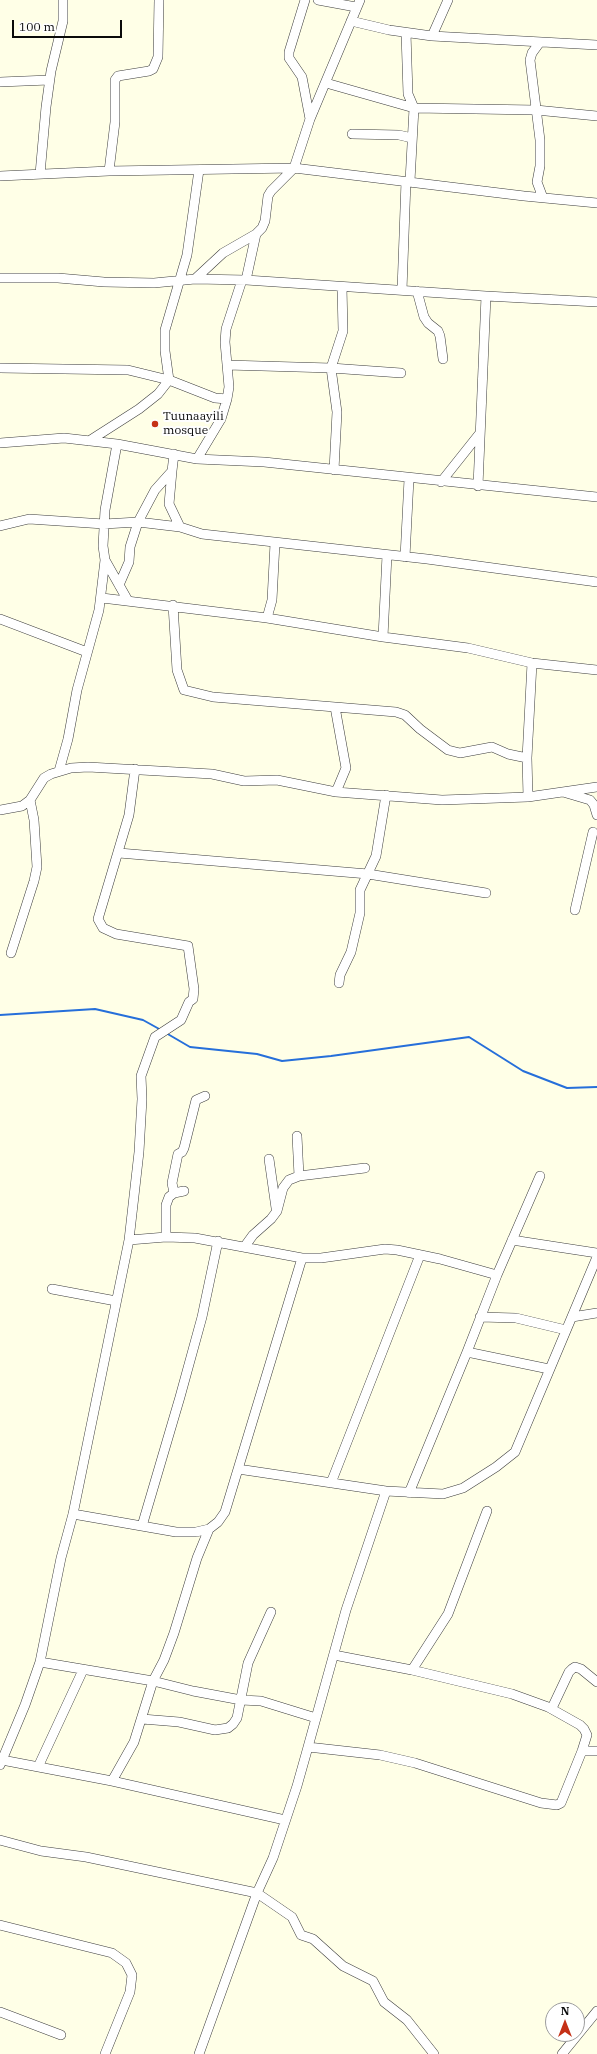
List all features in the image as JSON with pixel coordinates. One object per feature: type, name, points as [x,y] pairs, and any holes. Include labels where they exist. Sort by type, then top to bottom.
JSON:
[{"type":"street","points":[[40,174],[49,80],[63,21],[63,0]]},
{"type":"street","points":[[109,171],[114,122],[114,80],[118,76],[149,72],[153,69],[158,57],[159,0]]},
{"type":"street","points":[[305,0],[289,52],[289,58],[302,77],[310,119]]},
{"type":"street","points":[[195,279],[223,253],[256,234],[262,228],[265,221],[271,191],[294,168],[310,119],[358,4],[318,0]]},
{"type":"street","points":[[432,36],[448,0]]},
{"type":"street","points":[[351,21],[406,33],[432,36],[597,45]]},
{"type":"street","points":[[402,290],[414,108],[408,94],[406,33]]},
{"type":"street","points":[[540,42],[532,53],[530,60],[540,140],[540,166],[537,182],[543,198]]},
{"type":"street","points":[[0,82],[49,80]]},
{"type":"street","points":[[326,83],[414,108],[536,110],[597,116]]},
{"type":"street","points":[[352,134],[399,135],[412,138]]},
{"type":"street","points":[[0,176],[109,171],[294,168],[543,198],[597,203]]},
{"type":"street","points":[[89,441],[139,409],[158,394],[169,380],[165,351],[165,330],[187,255],[199,170]]},
{"type":"street","points":[[197,459],[221,419],[227,399],[229,387],[226,329],[244,280],[256,234]]},
{"type":"street","points":[[0,278],[58,278],[104,282],[154,283],[195,279],[244,280],[597,302]]},
{"type":"street","points":[[334,470],[337,412],[331,368],[343,331],[342,287]]},
{"type":"street","points":[[417,291],[424,317],[428,323],[438,331],[440,336],[442,360]]},
{"type":"street","points":[[478,486],[486,296]]},
{"type":"street","points":[[227,365],[331,368],[401,373]]},
{"type":"street","points":[[0,368],[128,370],[169,380],[215,398],[227,399]]},
{"type":"street","points":[[441,482],[480,432]]},
{"type":"street","points":[[0,443],[64,438],[117,444],[197,459],[264,462],[409,479],[597,497]]},
{"type":"street","points":[[59,771],[87,652],[102,598],[104,510],[117,444]]},
{"type":"street","points":[[174,454],[169,504],[180,527]]},
{"type":"street","points":[[120,586],[129,562],[130,547],[138,522],[156,490],[172,471]]},
{"type":"street","points":[[405,557],[409,479]]},
{"type":"street","points":[[0,526],[29,519],[104,524],[138,522],[180,527],[202,534],[405,557],[597,582]]},
{"type":"street","points":[[267,618],[272,600],[275,543]]},
{"type":"street","points":[[383,637],[388,555]]},
{"type":"street","points":[[104,560],[127,599]]},
{"type":"street","points":[[102,598],[127,599],[267,618],[383,637],[468,648],[532,663],[597,670]]},
{"type":"street","points":[[173,606],[177,670],[184,690],[213,697],[396,712],[405,715],[420,729],[448,750],[460,753],[492,747],[508,754],[527,758]]},
{"type":"street","points":[[0,620],[87,652]]},
{"type":"street","points":[[528,797],[527,758],[532,663]]},
{"type":"street","points":[[335,707],[346,768],[336,792]]},
{"type":"street","points":[[0,810],[22,806],[30,800],[44,778],[59,771],[88,767],[212,774],[244,781],[277,780],[336,792],[442,800],[528,797],[560,791],[597,787]]},
{"type":"street","points":[[135,769],[129,815],[119,853],[98,919],[103,928],[116,934],[188,946],[194,989],[193,999],[189,1002],[181,1020],[155,1037],[141,1076],[142,1099],[139,1152],[129,1240],[73,1514],[60,1558],[40,1662],[25,1705],[1,1762],[38,1767],[112,1781],[285,1820]]},
{"type":"street","points":[[560,791],[590,800],[594,805],[597,815],[595,832],[575,910]]},
{"type":"street","points":[[338,983],[340,975],[351,952],[360,913],[360,890],[376,856],[386,795]]},
{"type":"street","points":[[11,953],[37,867],[34,820],[30,800]]},
{"type":"street","points":[[119,853],[368,874],[486,893]]},
{"type":"street","points":[[174,1193],[172,1183],[178,1154],[182,1152],[184,1148],[196,1100],[205,1096]]},
{"type":"street","points":[[297,1136],[299,1176]]},
{"type":"street","points":[[270,1159],[277,1211]]},
{"type":"street","points":[[245,1246],[253,1235],[271,1219],[277,1211],[283,1188],[290,1180],[299,1176],[365,1168]]},
{"type":"street","points":[[408,1493],[467,1352],[497,1275],[540,1176]]},
{"type":"street","points":[[166,1237],[166,1205],[169,1197],[174,1193],[184,1191]]},
{"type":"street","points":[[129,1240],[166,1237],[218,1241],[302,1258],[321,1258],[385,1249],[420,1254],[497,1275]]},
{"type":"street","points":[[512,1240],[597,1253]]},
{"type":"street","points":[[142,1526],[198,1332],[218,1241]]},
{"type":"street","points":[[331,1483],[420,1254]]},
{"type":"street","points":[[238,1469],[408,1493],[443,1494],[463,1488],[496,1467],[515,1452],[597,1257]]},
{"type":"street","points":[[73,1514],[176,1532],[196,1532],[209,1529],[218,1522],[225,1512],[302,1258]]},
{"type":"street","points":[[52,1289],[116,1301]]},
{"type":"street","points":[[572,1317],[597,1313]]},
{"type":"street","points":[[480,1317],[516,1318],[566,1330]]},
{"type":"street","points":[[467,1352],[549,1369]]},
{"type":"street","points":[[198,2054],[257,1893],[273,1858],[297,1786],[346,1610],[386,1491]]},
{"type":"street","points":[[412,1670],[448,1614],[487,1510]]},
{"type":"street","points":[[112,1781],[126,1758],[142,1719],[153,1681],[164,1660],[174,1633],[197,1558],[209,1529]]},
{"type":"street","points":[[142,1719],[179,1722],[215,1730],[228,1728],[233,1724],[237,1718],[248,1663],[271,1612]]},
{"type":"street","points":[[308,1747],[367,1753],[415,1763],[542,1803],[557,1805],[561,1802],[582,1751],[586,1735],[584,1729],[552,1708],[512,1694],[412,1670],[334,1655]]},
{"type":"street","points":[[40,1662],[153,1681],[241,1700],[261,1701],[316,1718]]},
{"type":"street","points":[[552,1708],[569,1672],[575,1667],[597,1682]]},
{"type":"street","points":[[38,1767],[83,1670]]},
{"type":"street","points":[[582,1751],[597,1751]]},
{"type":"street","points":[[0,1840],[41,1851],[86,1857],[257,1893],[292,1917],[301,1935],[313,1939],[343,1966],[373,1981],[384,2002],[408,2020],[434,2054]]},
{"type":"street","points":[[0,1925],[112,1953],[126,1963],[132,1975],[130,1992],[105,2054]]},
{"type":"street","points":[[562,2054],[597,2011]]},
{"type":"street","points":[[0,2012],[62,2035]]},
{"type":"waterway","points":[[0,1015],[95,1009],[143,1020],[161,1030]]},
{"type":"waterway","points":[[166,1033],[190,1047],[257,1054],[282,1061],[331,1056],[469,1037],[523,1071],[567,1088],[597,1087]]},
{"type":"place","name":"Tuunaayili mosque","points":[[155,424]]}]
